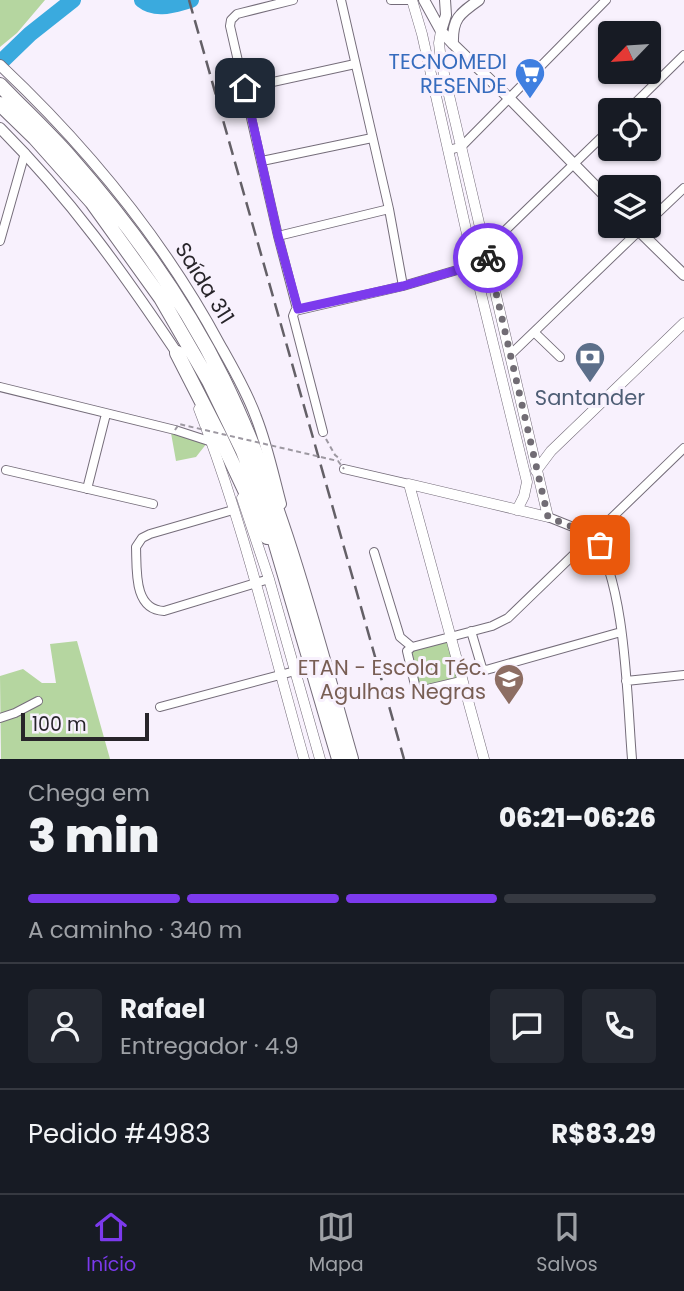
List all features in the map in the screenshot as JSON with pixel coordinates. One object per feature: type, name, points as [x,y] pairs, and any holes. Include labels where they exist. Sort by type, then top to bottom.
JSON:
[{"type":"highway","points":[[2,87],[69,155],[145,251],[175,296],[222,377],[267,481],[339,759]]},
{"type":"highway","points":[[0,104],[92,202],[161,298],[209,380],[243,451],[292,572],[351,759]]},
{"type":"highway","points":[[177,353],[221,439],[268,541],[292,572]]},
{"type":"main road","points":[[425,0],[441,31],[598,189]]},
{"type":"main road","points":[[441,31],[446,16],[445,0]]},
{"type":"main road","points":[[453,44],[452,28],[455,22],[466,9],[479,0]]},
{"type":"main road","name":"Saída 311","points":[[0,65],[94,161],[181,277],[208,323],[255,413],[268,452],[292,572]]},
{"type":"main road","points":[[0,128],[72,205],[177,353]]},
{"type":"main road","points":[[649,238],[684,275]]},
{"type":"street","points":[[293,0],[237,15],[233,17],[230,26],[323,432]]},
{"type":"street","points":[[341,0],[389,209],[403,286]]},
{"type":"street","points":[[391,0],[412,0],[422,34],[527,482],[517,510]]},
{"type":"street","points":[[448,150],[461,147],[606,0]]},
{"type":"street","points":[[441,31],[440,54],[548,517]]},
{"type":"street","points":[[640,98],[684,55]]},
{"type":"street","points":[[245,88],[355,64]]},
{"type":"street","points":[[262,161],[372,138]]},
{"type":"street","points":[[295,313],[474,265],[486,249],[598,141]]},
{"type":"street","points":[[0,242],[25,153]]},
{"type":"street","points":[[661,210],[684,188]]},
{"type":"street","points":[[278,236],[389,209]]},
{"type":"street","points":[[510,355],[628,238]]},
{"type":"street","points":[[527,482],[551,451],[684,323]]},
{"type":"street","points":[[534,332],[560,357]]},
{"type":"street","points":[[177,353],[212,442],[304,759]]},
{"type":"street","points":[[0,387],[175,430],[212,442],[221,451],[232,471],[269,579],[320,759]]},
{"type":"street","points":[[87,489],[106,414]]},
{"type":"street","points":[[461,681],[419,691],[416,689],[407,653],[412,647],[492,626],[508,618],[684,448]]},
{"type":"street","points":[[344,469],[548,517],[593,535],[609,567],[621,632],[632,759]]},
{"type":"street","points":[[6,470],[153,504]]},
{"type":"street","points":[[409,484],[484,759]]},
{"type":"street","points":[[233,510],[150,534],[138,542],[137,579],[147,606],[164,611],[269,579]]},
{"type":"street","points":[[374,552],[400,637],[412,647]]},
{"type":"street","points":[[471,631],[482,668],[486,670],[621,632]]},
{"type":"street","points":[[160,707],[295,671]]},
{"type":"street","points":[[626,681],[684,675]]},
{"type":"street","points":[[0,718],[38,701]]},
{"type":"path","points":[[175,430],[179,424],[193,427],[338,461],[344,469]]},
{"type":"path","points":[[323,432],[335,455],[342,461],[344,469]]},
{"type":"green space","points":[[0,0],[45,0],[17,33],[0,47]]},
{"type":"green space","points":[[171,433],[207,443],[196,457],[176,461]]},
{"type":"green space","points":[[448,639],[457,678],[419,689],[408,651]]},
{"type":"green space","points":[[77,641],[110,759],[1,759],[0,676],[23,669],[42,683],[56,683],[50,644]]},
{"type":"waterway","points":[[0,63],[30,34],[73,0]]},
{"type":"waterway","points":[[142,0],[154,6],[191,0]]},
{"type":"railway","points":[[189,0],[404,759]]},
{"type":"way so far","points":[[488,258],[548,517],[593,535],[600,545]]},
{"type":"place","name":"TECNOMEDI RESENDE","points":[[530,100]]},
{"type":"place","name":"Santander","points":[[590,384]]},
{"type":"place","name":"ETAN - Escola Téc. Agulhas Negras","points":[[509,706]]},
{"type":"route","points":[[245,88],[278,236],[298,309],[403,286],[474,265],[486,249],[488,258]]}]
